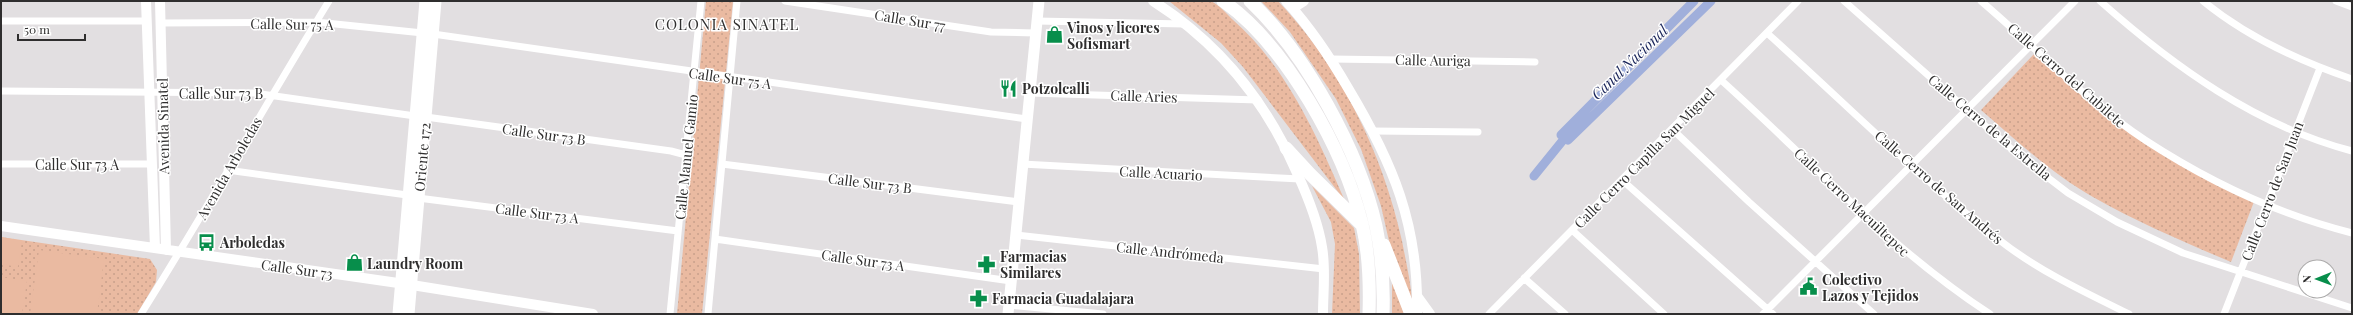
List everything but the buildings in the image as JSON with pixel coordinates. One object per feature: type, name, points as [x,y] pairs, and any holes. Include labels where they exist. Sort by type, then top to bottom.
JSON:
[{"type":"highway","points":[[1224,1],[1260,37],[1305,96],[1330,141],[1345,174],[1362,225],[1369,269],[1369,314]]},
{"type":"highway","points":[[1250,1],[1287,43],[1331,113],[1364,184],[1376,226],[1411,314]]},
{"type":"highway","points":[[1286,148],[1362,225]]},
{"type":"highway","points":[[1376,226],[1382,262],[1383,314]]},
{"type":"main road","name":"Oriente 172","points":[[425,1],[428,34]]},
{"type":"main road","name":"Oriente 172","points":[[409,314],[406,285],[407,195],[420,116],[428,34],[436,1]]},
{"type":"main road","points":[[1008,309],[1038,1]]},
{"type":"main road","name":"Oriente 172","points":[[398,314],[406,285],[418,198],[420,116]]},
{"type":"street","name":"Avenida Sinatel","points":[[146,1],[155,248]]},
{"type":"street","name":"Avenida Sinatel","points":[[160,1],[166,250]]},
{"type":"street","name":"Avenida Arboledas","points":[[141,314],[180,252],[227,170],[329,1]]},
{"type":"street","name":"Calle Manuel Gamio","points":[[670,314],[701,1]]},
{"type":"street","points":[[708,314],[737,1]]},
{"type":"street","name":"Calle Sur 77","points":[[785,1],[991,32],[1035,33]]},
{"type":"street","points":[[1153,1],[1186,24],[1222,57],[1258,100],[1286,148],[1300,179],[1318,229],[1324,269],[1323,314]]},
{"type":"street","points":[[1304,1],[1289,5],[1331,59],[1390,166],[1406,210],[1414,247],[1417,314]]},
{"type":"street","name":"Calle Cerro Capilla San Miguel","points":[[1489,314],[1798,1]]},
{"type":"street","name":"Calle Cerro de la Estrella","points":[[1844,1],[2022,158],[2068,192],[2117,222],[2183,253],[2240,273],[2352,308]]},
{"type":"street","name":"Calle Cerro del Cubilete","points":[[1981,1],[2032,44],[2088,96],[2145,140],[2198,172],[2267,204],[2352,233]]},
{"type":"street","points":[[1622,180],[1768,313],[1816,261],[2075,1]]},
{"type":"street","points":[[2100,1],[2141,37],[2188,73],[2255,113],[2295,131],[2352,151]]},
{"type":"street","points":[[2203,1],[2249,32],[2289,55],[2352,79]]},
{"type":"street","points":[[2336,1],[2352,7]]},
{"type":"street","points":[[1,22],[147,21]]},
{"type":"street","points":[[1037,21],[1186,24]]},
{"type":"street","name":"Calle Sur 75 A","points":[[160,23],[316,22],[469,38],[694,73],[1027,119]]},
{"type":"street","name":"Calle Cerro de San Andrés","points":[[1767,33],[1911,165],[1998,240],[2066,282],[2129,314]]},
{"type":"street","name":"Calle Auriga","points":[[1331,59],[1535,62]]},
{"type":"street","name":"Calle Cerro de San Juan","points":[[2224,314],[2320,68]]},
{"type":"street","name":"Calle Cerro Macuiltepec","points":[[1721,80],[1908,254],[1961,295],[1990,314]]},
{"type":"street","name":"Calle Sur 73 B","points":[[1,91],[273,94],[671,151],[686,155]]},
{"type":"street","name":"Calle Aries","points":[[1030,93],[1258,100]]},
{"type":"street","points":[[1672,129],[1749,202],[1874,314]]},
{"type":"street","points":[[1372,131],[1478,132]]},
{"type":"street","name":"Calle Sur 73 A","points":[[1,164],[152,164]]},
{"type":"street","name":"Calle Sur 73 B","points":[[722,164],[1019,202]]},
{"type":"street","name":"Calle Acuario","points":[[1022,164],[1300,179]]},
{"type":"street","points":[[227,170],[407,195]]},
{"type":"street","name":"Calle Sur 73 A","points":[[418,198],[678,231]]},
{"type":"street","name":"Calle Sur 73","points":[[1,226],[593,314]]},
{"type":"street","points":[[1572,230],[1664,314]]},
{"type":"street","name":"Calle Andrómeda","points":[[1016,235],[1324,269]]},
{"type":"street","name":"Calle Sur 73 A","points":[[715,239],[1011,281]]},
{"type":"street","points":[[1524,278],[1564,314]]},
{"type":"street","points":[[1417,296],[1430,314]]},
{"type":"street","points":[[1008,309],[1104,314]]},
{"type":"shaded area","points":[[706,1],[733,1],[702,314],[677,314]]},
{"type":"shaded area","points":[[1169,1],[1211,1],[1222,9],[1251,38],[1285,81],[1299,104],[1345,201],[1243,67],[1221,43]]},
{"type":"shaded area","points":[[1261,1],[1278,1],[1301,27],[1340,83],[1356,112],[1371,143],[1394,208],[1407,264],[1412,303],[1389,241],[1381,206],[1361,149],[1336,99],[1290,32]]},
{"type":"shaded area","points":[[2036,52],[2143,142],[2255,199],[2231,262],[2144,223],[2078,188],[2035,156],[1981,110]]},
{"type":"shaded area","points":[[1312,186],[1354,228],[1359,254],[1360,314],[1332,314],[1335,244],[1331,222]]},
{"type":"shaded area","points":[[1,237],[150,259],[157,270],[156,282],[137,314],[1,314]]},
{"type":"shaded area","points":[[1,237],[22,241],[18,267],[1,264]]},
{"type":"shaded area","points":[[39,250],[104,259],[97,314],[30,314]]},
{"type":"shaded area","points":[[1,277],[27,281],[22,314],[1,314]]},
{"type":"shaded area","points":[[1392,278],[1404,314],[1392,314]]},
{"type":"waterway","name":"Canal Nacional","points":[[1694,1],[1561,135],[1568,140],[1711,1]]},
{"type":"waterway","name":"Canal Nacional","points":[[1534,176],[1568,134]]},
{"type":"place","name":"Vinos y licores Sofismart","points":[[1054,35]]},
{"type":"place","name":"Potzolcalli","points":[[1009,88]]},
{"type":"place","name":"Arboledas","points":[[207,242]]},
{"type":"place","name":"Laundry Room","points":[[354,263]]},
{"type":"place","name":"Farmacias Similares","points":[[987,264]]},
{"type":"place","name":"Colectivo Lazos y Tejidos","points":[[1809,287]]},
{"type":"place","name":"Farmacia Guadalajara","points":[[979,298]]},
{"type":"district","name":"COLONIA SINATEL","points":[[727,24]]}]
